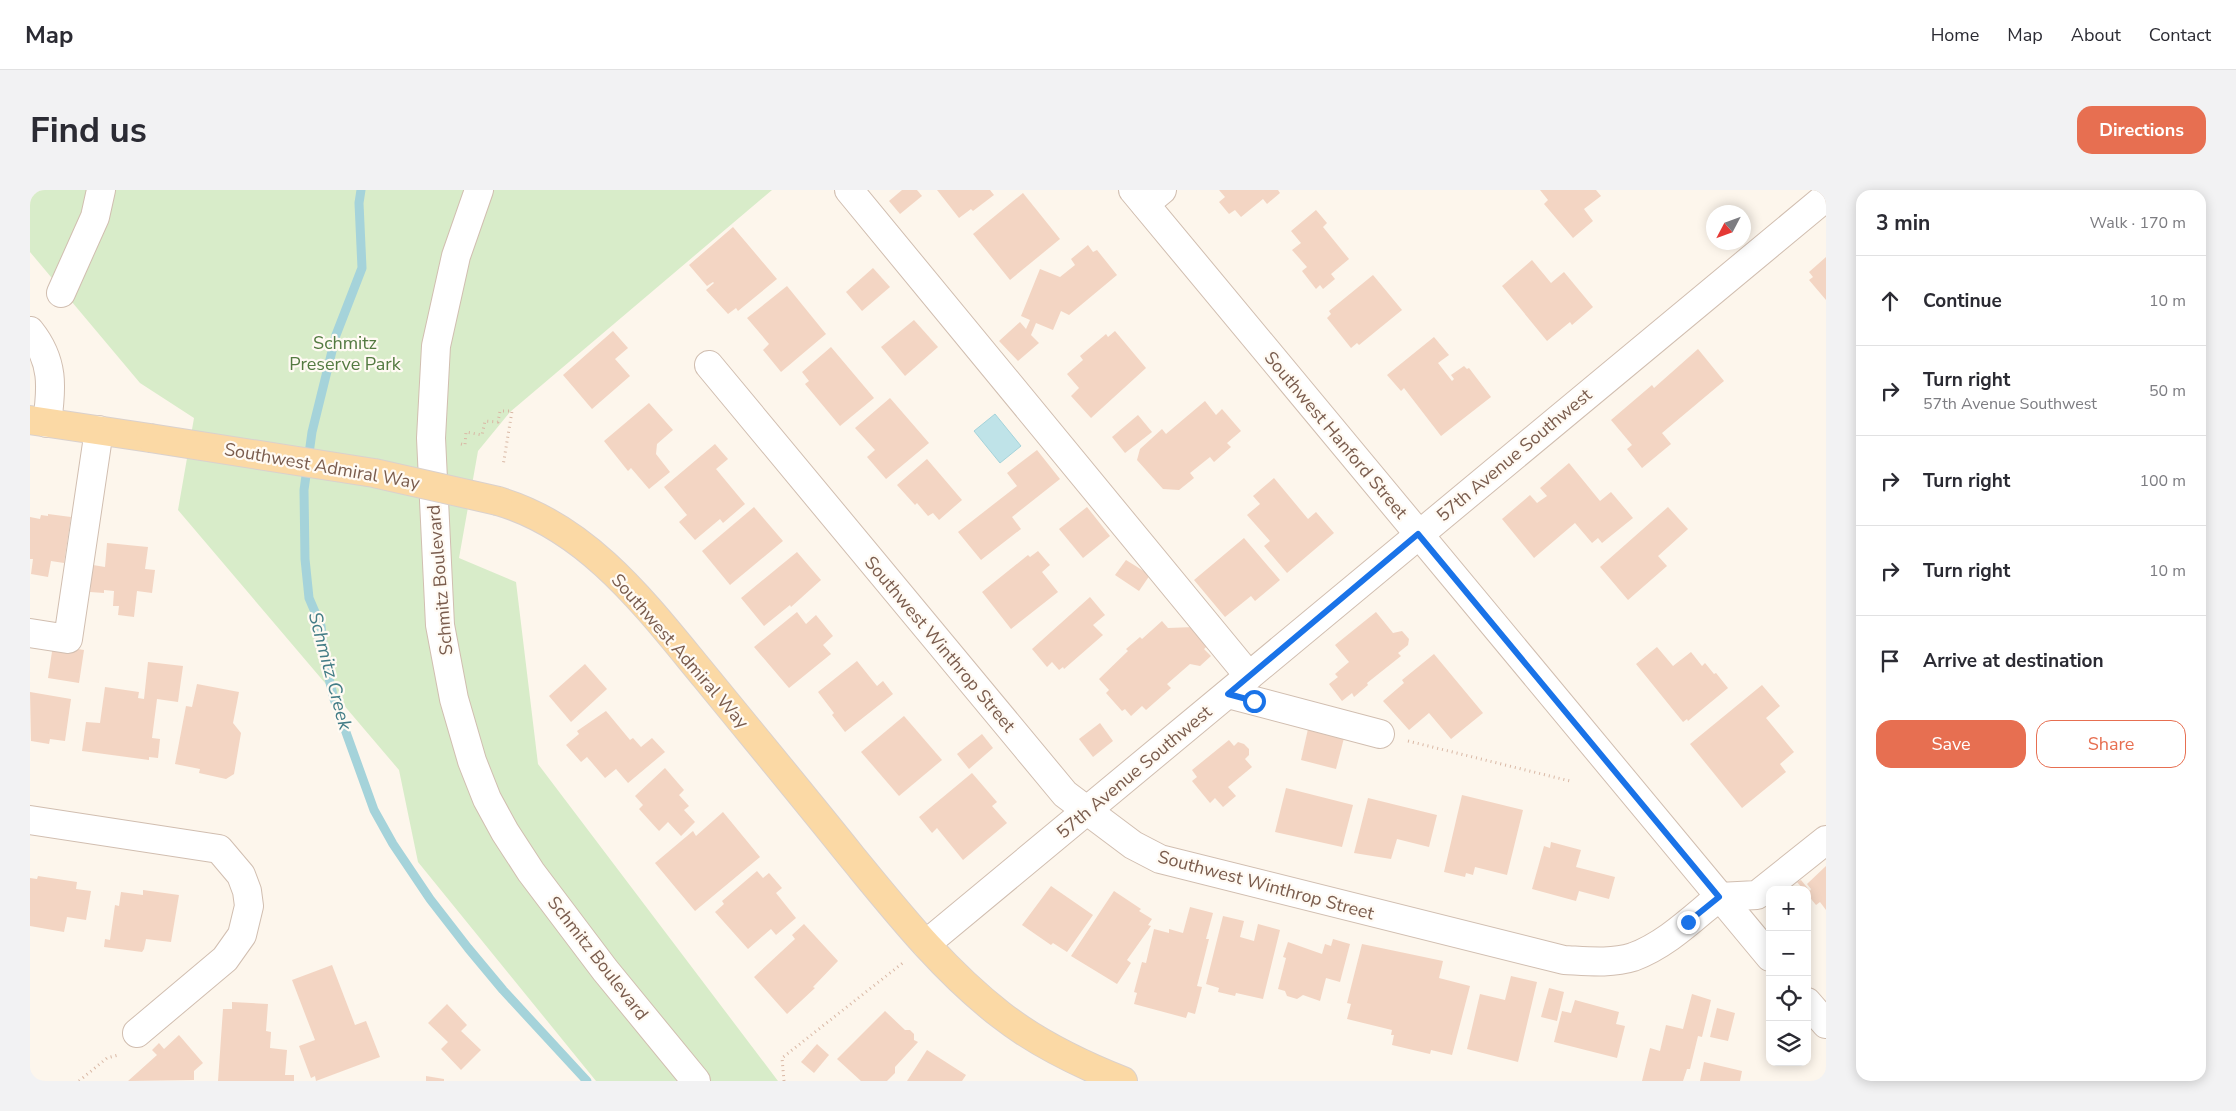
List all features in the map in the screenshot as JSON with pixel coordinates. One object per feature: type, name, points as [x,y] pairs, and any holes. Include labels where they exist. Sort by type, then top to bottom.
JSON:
[{"type":"main road","name":"Southwest Admiral Way","points":[[39,422],[374,473],[520,507],[565,532],[586,547],[639,598],[926,944],[965,985],[1002,1016],[1042,1043],[1078,1062],[1123,1081]]},
{"type":"street","points":[[61,293],[95,217],[100,190]]},
{"type":"street","name":"Schmitz Boulevard","points":[[479,190],[456,256],[436,346],[431,438],[440,625],[454,699],[472,761],[488,799],[505,832],[531,872],[605,970],[696,1081]]},
{"type":"street","points":[[849,190],[1249,676]]},
{"type":"street","name":"Southwest Hanford Street","points":[[1146,195],[1418,534],[1766,952]]},
{"type":"street","name":"57th Avenue Southwest","points":[[926,944],[1418,534],[1826,198]]},
{"type":"street","points":[[30,331],[46,358],[51,382],[39,422]]},
{"type":"street","name":"Southwest Winthrop Street","points":[[709,365],[1065,794],[1132,845],[1160,859],[1564,960],[1598,962],[1632,957],[1658,945],[1719,897]]},
{"type":"street","points":[[30,633],[68,639],[99,430]]},
{"type":"street","points":[[1228,694],[1380,734]]},
{"type":"street","points":[[30,820],[219,849],[241,875],[247,891],[249,906],[242,935],[225,958],[131,1044]]},
{"type":"street","points":[[1719,897],[1757,895],[1826,840]]},
{"type":"street","points":[[1811,1007],[1826,1024]]},
{"type":"path","points":[[431,438],[465,445],[466,432],[482,435],[485,421],[498,422],[500,411],[512,411],[503,466]]},
{"type":"path","points":[[1380,734],[1570,781]]},
{"type":"path","points":[[784,1081],[782,1058],[926,944]]},
{"type":"path","points":[[79,1081],[131,1044]]},
{"type":"green space","name":"Schmitz Preserve Park","points":[[30,190],[772,190],[510,412],[478,451],[459,558],[516,582],[538,764],[778,1081],[596,1081],[418,862],[399,770],[178,510],[194,418],[140,383],[30,252]]},
{"type":"water","points":[[995,414],[1021,446],[1000,463],[974,431]]},
{"type":"building","points":[[902,190],[917,190],[922,196],[900,214],[889,201]]},
{"type":"building","points":[[937,190],[990,190],[994,195],[973,211],[971,209],[959,218]]},
{"type":"building","points":[[1219,190],[1278,190],[1280,193],[1267,204],[1263,199],[1241,217],[1235,210],[1229,214],[1219,202],[1225,197]]},
{"type":"building","points":[[1540,190],[1596,190],[1601,196],[1584,209],[1593,221],[1573,238],[1544,204],[1548,200]]},
{"type":"building","points":[[1023,193],[1060,239],[1010,280],[973,234]]},
{"type":"building","points":[[1316,210],[1327,223],[1323,227],[1349,259],[1331,274],[1335,279],[1323,289],[1320,285],[1316,289],[1302,271],[1307,267],[1292,250],[1301,243],[1291,231]]},
{"type":"building","points":[[733,227],[777,279],[738,311],[736,308],[728,314],[706,290],[714,283],[707,286],[689,265]]},
{"type":"building","points":[[1088,245],[1093,252],[1097,250],[1117,275],[1069,315],[1061,311],[1053,330],[1036,323],[1031,335],[1039,343],[1018,361],[999,341],[1020,322],[1026,329],[1030,320],[1021,316],[1040,269],[1060,277],[1075,265],[1071,259]]},
{"type":"building","points":[[1826,257],[1826,300],[1809,280],[1813,277],[1809,272]]},
{"type":"building","points":[[1532,260],[1551,283],[1564,272],[1593,307],[1572,325],[1570,322],[1547,341],[1502,286]]},
{"type":"building","points":[[873,268],[890,287],[862,311],[846,292]]},
{"type":"building","points":[[1373,275],[1402,310],[1359,345],[1357,343],[1351,348],[1327,318],[1331,314],[1329,311]]},
{"type":"building","points":[[787,286],[826,334],[781,372],[763,350],[769,344],[747,318]]},
{"type":"building","points":[[914,320],[938,347],[905,376],[881,347]]},
{"type":"building","points":[[613,331],[628,348],[615,359],[630,376],[592,409],[563,375]]},
{"type":"building","points":[[1115,331],[1146,368],[1091,418],[1071,396],[1079,388],[1067,374],[1083,360],[1080,356],[1106,334],[1108,337]]},
{"type":"building","points":[[1434,337],[1449,355],[1438,363],[1452,381],[1454,379],[1451,375],[1464,366],[1467,369],[1469,368],[1491,397],[1441,436],[1404,388],[1401,391],[1387,375]]},
{"type":"building","points":[[831,347],[874,398],[840,426],[805,384],[809,381],[802,372]]},
{"type":"building","points":[[1698,349],[1724,381],[1662,433],[1671,444],[1642,468],[1627,449],[1632,445],[1611,420],[1652,385],[1654,388]]},
{"type":"building","points":[[890,398],[929,443],[886,479],[867,457],[875,450],[855,428]]},
{"type":"building","points":[[1205,401],[1216,415],[1222,409],[1241,431],[1227,443],[1231,447],[1214,462],[1210,457],[1190,473],[1194,478],[1179,490],[1163,489],[1137,460],[1140,449],[1162,429],[1166,434]]},
{"type":"building","points":[[649,403],[673,430],[657,444],[656,454],[670,472],[649,489],[631,468],[628,471],[604,441]]},
{"type":"building","points":[[1138,415],[1152,432],[1125,453],[1112,437]]},
{"type":"building","points":[[715,444],[728,459],[716,469],[745,504],[723,523],[720,519],[695,540],[679,522],[687,515],[664,487]]},
{"type":"building","points":[[1037,450],[1060,479],[1012,517],[1021,529],[981,560],[958,532],[1017,486],[1007,473]]},
{"type":"building","points":[[927,459],[962,500],[939,520],[933,513],[928,516],[897,485]]},
{"type":"building","points":[[1569,463],[1600,501],[1611,492],[1633,518],[1602,543],[1598,538],[1592,543],[1575,523],[1534,558],[1502,519],[1530,495],[1537,503],[1547,496],[1540,488]]},
{"type":"building","points":[[1274,478],[1308,519],[1316,512],[1334,533],[1287,573],[1264,546],[1270,541],[1247,515],[1260,504],[1253,496]]},
{"type":"building","points":[[754,507],[783,541],[730,585],[702,551]]},
{"type":"building","points":[[1087,507],[1110,536],[1083,558],[1059,529]]},
{"type":"building","points":[[1668,507],[1688,529],[1658,556],[1667,566],[1628,600],[1600,567]]},
{"type":"building","points":[[48,514],[71,517],[64,563],[51,561],[48,577],[31,574],[33,559],[30,559],[30,517],[40,519],[41,515],[48,516]]},
{"type":"building","points":[[1244,538],[1280,580],[1255,601],[1251,596],[1225,617],[1194,580]]},
{"type":"building","points":[[107,543],[148,547],[145,569],[155,570],[152,593],[137,591],[134,617],[118,615],[119,606],[113,606],[114,591],[104,590],[104,593],[90,592],[93,565],[105,567]]},
{"type":"building","points":[[1038,551],[1050,565],[1042,572],[1058,592],[1011,629],[982,592],[1028,555],[1030,557]]},
{"type":"building","points":[[797,552],[821,580],[791,607],[790,605],[764,626],[741,598]]},
{"type":"building","points":[[1126,560],[1150,575],[1139,591],[1115,575]]},
{"type":"building","points":[[1090,597],[1105,615],[1093,625],[1103,635],[1064,669],[1063,667],[1059,670],[1052,662],[1047,667],[1032,649]]},
{"type":"building","points":[[797,612],[806,624],[816,615],[833,636],[823,645],[831,654],[789,688],[754,647]]},
{"type":"building","points":[[1376,612],[1393,633],[1402,631],[1409,639],[1408,645],[1398,653],[1401,656],[1367,683],[1368,685],[1354,697],[1352,693],[1342,701],[1329,684],[1338,677],[1335,674],[1349,662],[1335,645]]},
{"type":"building","points":[[1162,621],[1168,628],[1194,627],[1209,644],[1204,649],[1211,656],[1200,666],[1190,664],[1167,684],[1171,688],[1146,710],[1142,706],[1131,716],[1125,709],[1122,711],[1106,693],[1109,690],[1099,679],[1128,651],[1126,649],[1140,637],[1142,639]]},
{"type":"building","points":[[53,645],[84,650],[79,683],[48,678]]},
{"type":"building","points":[[1657,647],[1673,666],[1691,652],[1702,666],[1705,663],[1714,674],[1716,673],[1728,688],[1688,721],[1687,719],[1683,722],[1636,664]]},
{"type":"building","points":[[1434,654],[1483,713],[1451,739],[1429,713],[1409,730],[1383,701],[1404,683],[1402,680]]},
{"type":"building","points":[[857,661],[877,686],[883,681],[893,694],[845,732],[832,715],[834,713],[818,692]]},
{"type":"building","points":[[148,662],[183,666],[178,702],[157,699],[152,738],[160,739],[158,758],[149,757],[149,760],[82,751],[86,722],[100,723],[105,687],[139,692],[138,698],[144,699]]},
{"type":"building","points":[[585,664],[607,689],[571,722],[549,696]]},
{"type":"building","points":[[197,684],[239,692],[233,723],[241,733],[234,774],[226,779],[199,773],[200,769],[175,764],[186,706],[192,707]]},
{"type":"building","points":[[1762,685],[1780,706],[1766,718],[1794,752],[1780,764],[1786,772],[1742,808],[1690,744]]},
{"type":"building","points":[[30,692],[71,699],[65,741],[50,739],[49,744],[31,741]]},
{"type":"building","points":[[606,711],[630,740],[633,738],[641,747],[652,738],[665,752],[628,783],[616,769],[605,778],[587,757],[581,762],[566,745],[579,734],[577,731]]},
{"type":"building","points":[[904,716],[942,760],[899,796],[861,752]]},
{"type":"building","points":[[1100,723],[1113,741],[1093,757],[1079,739]]},
{"type":"building","points":[[1308,729],[1344,738],[1336,769],[1301,760]]},
{"type":"building","points":[[982,734],[993,748],[969,769],[957,754]]},
{"type":"building","points":[[1229,740],[1234,746],[1238,742],[1244,744],[1249,749],[1249,755],[1245,759],[1252,767],[1228,787],[1236,796],[1223,807],[1215,798],[1210,803],[1192,781],[1197,777],[1192,770]]},
{"type":"building","points":[[665,768],[684,790],[679,795],[689,806],[684,810],[695,822],[681,836],[668,822],[659,831],[639,809],[643,805],[635,796]]},
{"type":"building","points":[[972,773],[997,802],[992,806],[1007,823],[963,860],[937,828],[932,833],[919,817]]},
{"type":"building","points":[[1286,788],[1353,805],[1342,847],[1275,832]]},
{"type":"building","points":[[1462,795],[1523,810],[1507,875],[1475,867],[1473,875],[1466,873],[1465,877],[1444,872]]},
{"type":"building","points":[[1368,798],[1437,815],[1429,847],[1397,839],[1391,859],[1354,853]]},
{"type":"building","points":[[723,812],[760,857],[695,911],[655,863],[693,831],[696,836]]},
{"type":"building","points":[[1551,842],[1581,850],[1576,867],[1615,877],[1609,899],[1579,891],[1576,901],[1532,889],[1544,846],[1550,848]]},
{"type":"building","points":[[1826,866],[1826,910],[1820,902],[1816,905],[1811,899],[1811,886],[1807,884]]},
{"type":"building","points":[[757,871],[763,878],[769,873],[782,888],[776,893],[796,918],[776,935],[771,929],[748,949],[715,912],[724,904],[722,901]]},
{"type":"building","points":[[38,876],[77,882],[76,889],[91,891],[86,920],[67,917],[64,932],[30,926],[30,878],[37,879]]},
{"type":"building","points":[[1801,880],[1806,886],[1800,886],[1797,882]]},
{"type":"building","points":[[1051,886],[1093,915],[1067,952],[1053,943],[1051,945],[1022,925]]},
{"type":"building","points":[[143,890],[179,895],[171,942],[146,939],[142,952],[104,947],[105,939],[110,940],[115,905],[119,906],[121,892],[143,895]]},
{"type":"building","points":[[1114,891],[1141,909],[1139,911],[1152,919],[1148,925],[1151,926],[1127,960],[1131,963],[1117,984],[1071,956]]},
{"type":"building","points":[[1190,907],[1213,913],[1206,939],[1209,939],[1197,986],[1202,987],[1195,1014],[1188,1012],[1186,1018],[1134,1004],[1137,993],[1134,992],[1142,962],[1146,963],[1154,929],[1169,933],[1169,929],[1183,933]]},
{"type":"building","points":[[1223,916],[1244,921],[1240,937],[1254,941],[1258,924],[1280,930],[1263,999],[1236,993],[1235,996],[1218,992],[1219,988],[1206,984]]},
{"type":"building","points":[[804,924],[838,961],[813,987],[815,988],[787,1014],[754,977],[795,939],[792,935]]},
{"type":"building","points":[[1333,939],[1350,944],[1340,982],[1326,978],[1320,1001],[1303,995],[1297,999],[1287,996],[1285,991],[1278,989],[1286,958],[1283,957],[1288,942],[1322,954],[1325,944],[1331,946]]},
{"type":"building","points":[[1362,944],[1443,961],[1439,978],[1470,986],[1452,1055],[1431,1050],[1430,1054],[1392,1045],[1394,1035],[1391,1035],[1392,1030],[1347,1019],[1351,1004],[1347,1003]]},
{"type":"building","points":[[332,965],[355,1025],[366,1021],[380,1057],[316,1081],[315,1076],[311,1078],[299,1046],[315,1040],[292,980]]},
{"type":"building","points":[[1511,976],[1537,982],[1518,1062],[1467,1049],[1480,994],[1505,1000]]},
{"type":"building","points":[[1549,988],[1564,992],[1557,1021],[1541,1017]]},
{"type":"building","points":[[1692,994],[1711,1000],[1702,1037],[1698,1036],[1690,1069],[1687,1069],[1683,1081],[1642,1081],[1650,1048],[1660,1051],[1666,1025],[1683,1029]]},
{"type":"building","points":[[1575,1000],[1619,1012],[1616,1024],[1625,1026],[1617,1058],[1554,1042],[1562,1011],[1571,1013]]},
{"type":"building","points":[[232,1002],[268,1004],[266,1031],[271,1032],[270,1048],[287,1050],[285,1075],[294,1075],[294,1081],[218,1081],[223,1009],[232,1009]]},
{"type":"building","points":[[447,1004],[467,1025],[461,1031],[481,1050],[461,1070],[441,1049],[448,1042],[428,1023]]},
{"type":"building","points":[[1717,1008],[1735,1013],[1728,1041],[1710,1037]]},
{"type":"building","points":[[885,1011],[905,1030],[910,1030],[914,1034],[914,1040],[918,1042],[895,1067],[895,1073],[887,1081],[861,1081],[837,1059]]},
{"type":"building","points":[[179,1035],[203,1063],[194,1071],[194,1080],[128,1081],[157,1055],[152,1050],[159,1043],[164,1049]]},
{"type":"building","points":[[817,1044],[829,1055],[814,1073],[801,1062]]},
{"type":"building","points":[[927,1050],[966,1075],[962,1081],[907,1081]]},
{"type":"building","points":[[1704,1062],[1742,1071],[1740,1081],[1700,1081]]},
{"type":"building","points":[[426,1076],[444,1079],[444,1081],[426,1081]]},
{"type":"waterway","name":"Schmitz Creek","points":[[361,190],[359,203],[362,268],[336,335],[312,432],[304,490],[305,559],[309,598],[321,626],[325,662],[334,699],[374,810],[393,844],[430,899],[468,948],[503,990],[587,1081]]},
{"type":"route","points":[[1254,701],[1228,694],[1418,534],[1719,897],[1688,922]]}]
